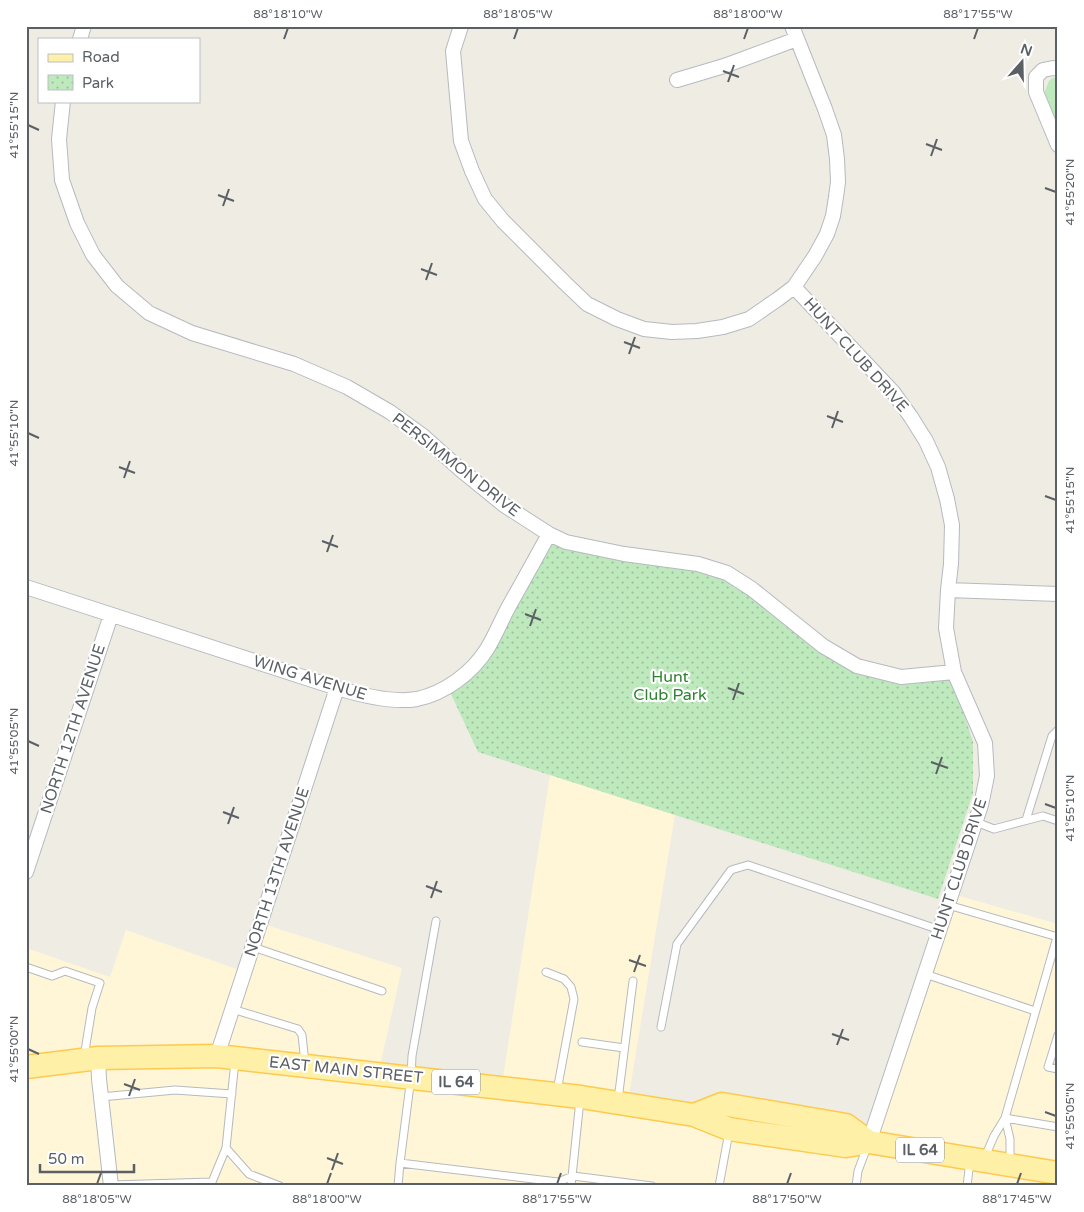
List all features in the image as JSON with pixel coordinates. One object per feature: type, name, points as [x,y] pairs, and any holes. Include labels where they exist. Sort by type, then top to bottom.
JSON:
[{"type":"main road","name":"EAST MAIN STREET","points":[[26,1067],[90,1059],[226,1057],[618,1102],[694,1115],[729,1129],[846,1146],[869,1142],[1058,1173]]},
{"type":"main road","name":"EAST MAIN STREET","points":[[694,1115],[722,1104],[846,1125],[869,1142]]},
{"type":"street","points":[[80,38],[84,26]]},
{"type":"street","points":[[461,26],[453,51],[461,141],[485,199],[503,221],[588,304],[616,319],[644,329],[672,332],[723,327],[749,318],[794,287],[827,234],[834,210],[838,182],[834,135],[794,33],[724,66],[677,80]]},
{"type":"street","points":[[1058,69],[1043,70],[1036,77],[1036,92],[1058,145]]},
{"type":"street","name":"PERSIMMON DRIVE","points":[[63,102],[59,139],[62,180],[77,222],[94,255],[117,286],[148,313],[192,333],[294,364],[347,387],[390,412],[423,436],[504,505],[549,534],[566,542],[624,554],[698,564],[727,573],[752,589],[823,646],[857,666],[901,676],[954,672]]},
{"type":"street","name":"HUNT CLUB DRIVE","points":[[794,287],[893,392],[926,441],[938,467],[948,499],[952,525],[952,564],[948,590],[946,628],[954,672],[984,743],[986,776],[981,805],[869,1142]]},
{"type":"street","name":"WING AVENUE","points":[[26,587],[364,696],[396,700],[416,699],[458,681],[474,666],[487,649],[549,534]]},
{"type":"street","points":[[948,590],[1058,594]]},
{"type":"street","name":"NORTH 12TH AVENUE","points":[[26,872],[111,615]]},
{"type":"street","name":"NORTH 13TH AVENUE","points":[[226,1057],[232,1009],[337,688]]},
{"type":"street","points":[[90,1059],[101,1097],[111,1185]]},
{"type":"lane","points":[[1026,820],[1052,736],[1058,730]]},
{"type":"lane","points":[[976,822],[994,829],[1043,816],[1058,821]]},
{"type":"lane","points":[[660,1027],[677,944],[731,870],[748,865],[940,930]]},
{"type":"lane","points":[[948,905],[1057,937],[1005,1118],[977,1160],[967,1186]]},
{"type":"lane","points":[[398,1186],[412,1056],[436,921]]},
{"type":"lane","points":[[253,947],[382,991]]},
{"type":"lane","points":[[26,967],[52,976],[65,971],[100,983],[92,1008],[90,1059]]},
{"type":"lane","points":[[546,972],[564,980],[571,987],[574,999],[556,1094]]},
{"type":"lane","points":[[925,974],[1036,1012]]},
{"type":"lane","points":[[618,1102],[633,981]]},
{"type":"lane","points":[[232,1009],[298,1029],[302,1035],[306,1066]]},
{"type":"lane","points":[[1058,1035],[1048,1067],[1058,1070]]},
{"type":"lane","points":[[582,1042],[624,1048]]},
{"type":"lane","points":[[111,1185],[212,1182],[226,1148],[232,1094],[226,1057]]},
{"type":"lane","points":[[101,1097],[175,1090],[232,1094]]},
{"type":"lane","points":[[572,1186],[581,1097]]},
{"type":"lane","points":[[1005,1118],[1058,1127]]},
{"type":"lane","points":[[1005,1118],[1010,1139],[1010,1165]]},
{"type":"lane","points":[[719,1186],[729,1129]]},
{"type":"lane","points":[[856,1186],[858,1170],[869,1142]]},
{"type":"lane","points":[[226,1148],[249,1174],[280,1186]]},
{"type":"lane","points":[[400,1163],[558,1182],[573,1176],[652,1186]]},
{"type":"shaded area","points":[[550,775],[675,815],[628,1101],[502,1084]]},
{"type":"shaded area","points":[[956,895],[1058,924],[1058,1168],[876,1139]]},
{"type":"shaded area","points":[[263,924],[402,968],[379,1070],[221,1053]]},
{"type":"shaded area","points":[[126,930],[242,971],[214,1053],[26,1063],[26,948],[110,977]]},
{"type":"shaded area","points":[[216,1061],[373,1077],[843,1131],[840,1151],[1058,1182],[1058,1186],[116,1186],[102,1070]]},
{"type":"shaded area","points":[[93,1069],[107,1186],[26,1186],[26,1076]]},
{"type":"green space","points":[[1052,78],[1058,78],[1058,126],[1044,93]]},
{"type":"green space","name":"Hunt Club Park","points":[[550,542],[692,568],[727,578],[857,666],[952,676],[973,742],[973,793],[938,899],[478,752],[450,692],[473,675]]}]
